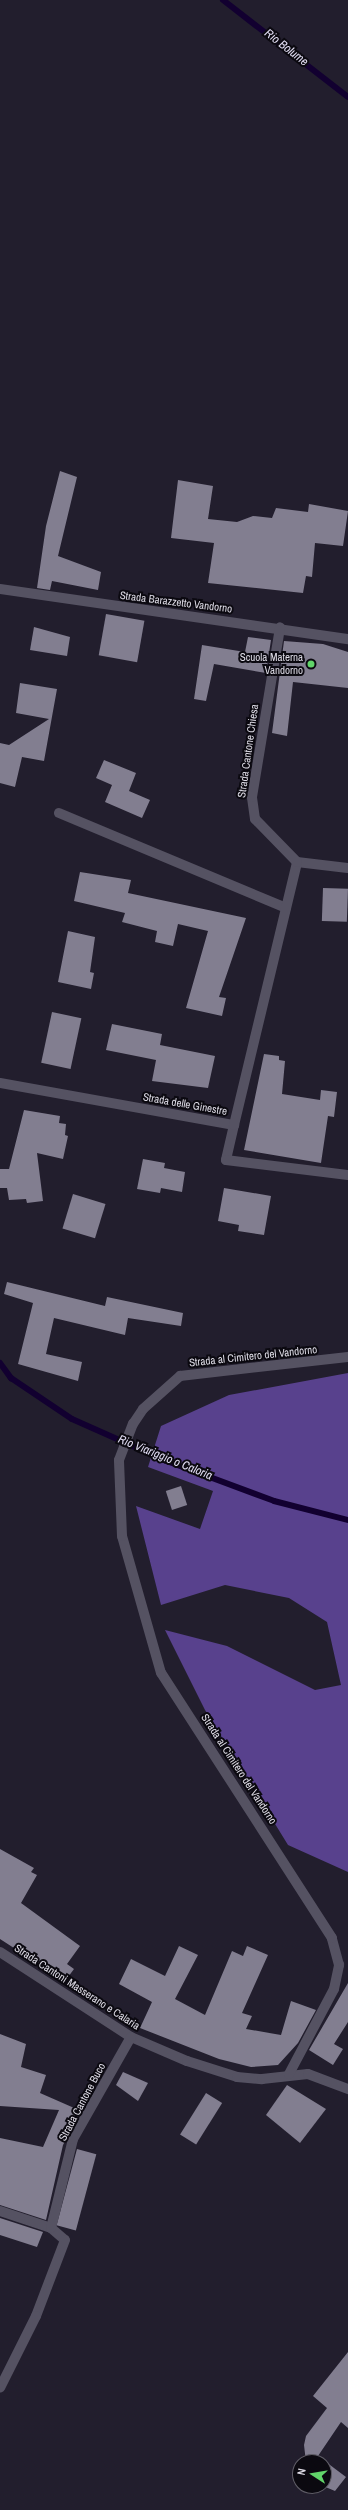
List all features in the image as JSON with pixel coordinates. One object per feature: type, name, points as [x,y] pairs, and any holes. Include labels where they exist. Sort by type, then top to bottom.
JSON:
[{"type":"street","name":"Strada Barazzetto Vandorno","points":[[0,589],[280,627],[348,639]]},
{"type":"street","name":"Strada Cantone Chiesa","points":[[280,627],[252,796],[255,819],[297,862]]},
{"type":"street","points":[[59,813],[286,908]]},
{"type":"street","points":[[234,1125],[297,862],[348,868]]},
{"type":"street","name":"Strada delle Ginestre","points":[[0,1083],[234,1125],[226,1160],[348,1175]]},
{"type":"street","name":"Strada al Cimitero del Vandorno","points":[[289,2074],[334,1989],[339,1965],[332,1938],[161,1673],[122,1536],[119,1460],[133,1424],[144,1409],[180,1376],[348,1357]]},
{"type":"street","name":"Strada Cantoni Masserano e Calaria","points":[[0,1952],[131,2037],[187,2061],[237,2077],[262,2079],[289,2074],[308,2074],[348,2089]]},
{"type":"street","name":"Strada Cantone Buco","points":[[50,2228],[73,2139],[131,2037]]},
{"type":"street","points":[[0,2211],[50,2228],[65,2240],[36,2316],[0,2388]]},
{"type":"shaded area","points":[[348,1373],[348,1872],[288,1845],[205,1710],[165,1630],[227,1646],[315,1690],[341,1685],[327,1622],[289,1598],[225,1585],[161,1605],[136,1506],[200,1529],[213,1491],[148,1467],[161,1426],[229,1395]]},
{"type":"building","points":[[60,471],[77,477],[58,556],[101,572],[98,590],[52,581],[50,590],[37,588],[46,526]]},
{"type":"building","points":[[178,480],[213,486],[208,519],[237,522],[253,516],[272,518],[276,508],[308,512],[309,504],[348,511],[343,546],[315,543],[312,577],[306,576],[303,593],[208,583],[214,543],[171,538]]},
{"type":"building","points":[[106,614],[144,621],[137,662],[99,655]]},
{"type":"building","points":[[34,627],[70,637],[67,656],[30,650]]},
{"type":"building","points":[[248,637],[271,640],[266,673],[214,664],[206,701],[194,699],[202,645],[245,652]]},
{"type":"building","name":"Scuola Materna Vandorno","points":[[284,641],[323,644],[348,652],[348,688],[293,682],[287,736],[272,733]]},
{"type":"building","points":[[20,683],[57,689],[44,761],[22,757],[15,787],[0,783],[0,743],[9,745],[49,719],[16,713]]},
{"type":"building","points":[[104,760],[136,773],[129,791],[150,800],[142,818],[105,802],[112,785],[96,778]]},
{"type":"building","points":[[80,872],[131,880],[128,893],[246,918],[219,997],[226,998],[222,1016],[186,1008],[208,931],[178,924],[173,946],[155,942],[157,931],[122,922],[125,913],[74,901]]},
{"type":"building","points":[[323,888],[348,889],[347,922],[322,921]]},
{"type":"building","points":[[68,931],[95,937],[90,972],[94,973],[91,989],[58,982]]},
{"type":"building","points":[[52,1012],[81,1018],[71,1069],[41,1063]]},
{"type":"building","points":[[112,1024],[162,1034],[160,1045],[215,1056],[208,1088],[152,1081],[156,1060],[106,1050]]},
{"type":"building","points":[[264,1054],[279,1056],[279,1060],[285,1061],[282,1094],[320,1100],[321,1090],[337,1092],[334,1117],[328,1116],[321,1163],[244,1150]]},
{"type":"building","points":[[24,1110],[60,1116],[59,1123],[66,1124],[65,1135],[68,1136],[63,1159],[37,1153],[43,1201],[27,1203],[26,1199],[9,1200],[7,1188],[0,1188],[0,1169],[9,1169]]},
{"type":"building","points":[[143,1159],[165,1163],[164,1168],[185,1172],[182,1192],[161,1188],[160,1193],[137,1189]]},
{"type":"building","points":[[224,1188],[271,1196],[264,1235],[238,1231],[239,1225],[218,1221]]},
{"type":"building","points":[[73,1194],[106,1204],[95,1238],[62,1228]]},
{"type":"building","points":[[7,1282],[105,1306],[107,1297],[183,1313],[181,1326],[128,1318],[125,1335],[54,1318],[46,1354],[82,1362],[78,1381],[18,1364],[33,1303],[4,1294]]},
{"type":"building","points":[[181,1486],[187,1505],[172,1510],[166,1491]]},
{"type":"building","points":[[0,1849],[34,1868],[31,1872],[37,1875],[21,1903],[80,1946],[67,1964],[74,1969],[65,1981],[0,1939]]},
{"type":"building","points":[[179,1946],[198,1955],[175,1999],[205,2015],[232,1951],[243,1956],[247,1946],[268,1955],[242,2013],[252,2016],[246,2029],[281,2035],[291,2001],[316,2010],[298,2043],[278,2065],[251,2067],[219,2059],[140,2028],[152,2002],[119,1984],[131,1959],[165,1976]]},
{"type":"building","points":[[348,1983],[348,2022],[334,2044],[343,2049],[333,2065],[309,2050]]},
{"type":"building","points":[[0,2034],[26,2044],[21,2067],[46,2075],[40,2093],[81,2111],[63,2145],[46,2220],[0,2205],[0,2138],[43,2147],[59,2110],[0,2106]]},
{"type":"building","points":[[123,2072],[148,2083],[138,2101],[116,2085]]},
{"type":"building","points":[[287,2085],[326,2109],[300,2143],[266,2115]]},
{"type":"building","points":[[206,2093],[222,2103],[196,2145],[180,2135]]},
{"type":"building","points":[[77,2149],[96,2154],[76,2230],[57,2225]]},
{"type":"building","points":[[0,2218],[43,2232],[37,2247],[0,2235]]},
{"type":"building","points":[[348,2352],[348,2428],[341,2422],[319,2454],[305,2454],[304,2445],[306,2436],[327,2408],[313,2396]]},
{"type":"building","points":[[332,2466],[346,2477],[335,2491],[332,2490]]},
{"type":"waterway","name":"Rio Bolume","points":[[223,0],[348,97]]},
{"type":"waterway","name":"Rio Viariggio o Caloria","points":[[0,1363],[11,1378],[72,1419],[164,1460],[274,1501],[348,1520]]},
{"type":"place","name":"Scuola Materna Vandorno","points":[[311,664]]}]
